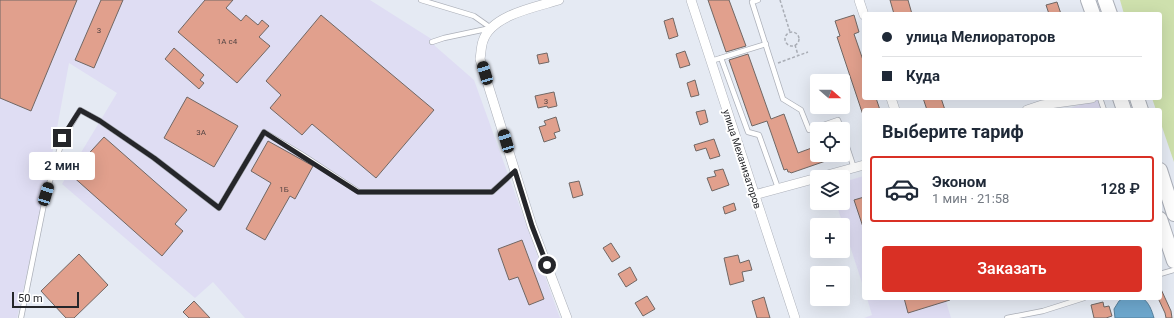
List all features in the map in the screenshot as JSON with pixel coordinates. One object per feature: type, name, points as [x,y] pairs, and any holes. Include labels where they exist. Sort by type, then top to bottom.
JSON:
[{"type":"main road","points":[[1088,0],[1092,12]]},
{"type":"main road","points":[[1105,0],[1109,12]]},
{"type":"main road","points":[[1162,176],[1174,214]]},
{"type":"main road","points":[[1162,225],[1174,261]]},
{"type":"street","points":[[559,0],[499,20],[490,28],[483,41],[480,60],[532,226],[567,318]]},
{"type":"street","name":"улица Механизаторов","points":[[691,0],[795,318]]},
{"type":"street","points":[[859,0],[863,12]]},
{"type":"street","points":[[1033,108],[1042,105],[1078,100]]},
{"type":"street","points":[[846,170],[862,166]]},
{"type":"street","points":[[754,195],[810,180]]},
{"type":"lane","points":[[421,0],[474,16],[490,28]]},
{"type":"lane","points":[[758,0],[752,2],[783,99],[801,110],[810,130]]},
{"type":"lane","points":[[432,42],[490,28]]},
{"type":"lane","points":[[710,61],[766,44]]},
{"type":"lane","points":[[721,58],[748,132],[759,135],[778,188]]},
{"type":"lane","points":[[21,318],[46,194],[62,138],[80,110],[100,121],[154,158],[219,208],[264,132],[358,192],[492,192],[515,171]]},
{"type":"lane","points":[[850,156],[854,168]]},
{"type":"lane","points":[[1162,273],[1174,270]]},
{"type":"lane","points":[[1007,318],[1043,311],[1078,300]]},
{"type":"path","points":[[780,0],[790,32]]},
{"type":"path","points":[[790,32],[796,32],[799,37],[798,43],[794,45],[790,45],[786,40],[786,36],[790,32]]},
{"type":"path","points":[[794,45],[798,55]]},
{"type":"path","points":[[772,65],[808,52]]},
{"type":"shaded area","points":[[0,0],[370,0],[433,40],[435,46],[474,80],[560,318],[245,318],[213,282],[195,298],[62,184],[117,93],[69,63],[48,177],[17,318],[0,318]]},
{"type":"shaded area","points":[[1098,100],[1101,108],[1070,108]]},
{"type":"shaded area","points":[[862,177],[862,283],[850,246],[850,218],[841,218],[838,210],[850,210],[850,180]]},
{"type":"shaded area","points":[[868,300],[946,300],[951,318],[864,318],[872,315]]},
{"type":"green space","points":[[1120,0],[1174,0],[1174,162],[1162,127],[1162,108],[1155,108],[1153,100],[1162,100],[1162,12],[1123,12]]},
{"type":"water","points":[[1144,300],[1148,304],[1154,318],[1115,318],[1114,309],[1119,301]]},
{"type":"building","points":[[0,0],[77,0],[31,111],[0,98]]},
{"type":"building","points":[[101,0],[123,0],[94,68],[75,60]]},
{"type":"building","points":[[205,0],[233,0],[226,8],[241,21],[246,15],[258,25],[262,20],[269,26],[259,37],[270,46],[237,83],[178,32]]},
{"type":"building","points":[[708,0],[729,0],[746,46],[726,52]]},
{"type":"building","points":[[890,0],[908,0],[911,12],[893,12]]},
{"type":"building","points":[[1057,2],[1060,12],[1048,12],[1046,5]]},
{"type":"building","points":[[321,15],[434,110],[376,178],[312,124],[302,135],[270,108],[281,95],[266,81]]},
{"type":"building","points":[[854,15],[859,32],[854,34],[862,57],[862,100],[877,100],[879,108],[862,108],[862,112],[837,37],[840,36],[835,21]]},
{"type":"building","points":[[673,18],[678,36],[669,39],[664,21]]},
{"type":"building","points":[[174,48],[204,75],[200,80],[204,83],[199,89],[165,59]]},
{"type":"building","points":[[685,51],[690,65],[680,68],[676,54]]},
{"type":"building","points":[[547,53],[549,62],[539,64],[537,55]]},
{"type":"building","points":[[748,54],[771,119],[784,114],[798,153],[810,149],[810,162],[823,162],[791,173],[788,172],[787,169],[784,170],[767,121],[752,126],[729,60]]},
{"type":"building","points":[[695,80],[699,95],[691,97],[687,83]]},
{"type":"building","points":[[554,92],[557,106],[538,108],[535,96]]},
{"type":"building","points":[[187,97],[238,126],[214,167],[164,138]]},
{"type":"building","points":[[924,100],[942,100],[944,108],[926,108]]},
{"type":"building","points":[[705,110],[708,122],[700,125],[696,112]]},
{"type":"building","points":[[556,117],[560,131],[554,133],[556,138],[544,142],[539,127],[546,125],[544,121]]},
{"type":"building","points":[[104,137],[187,210],[175,224],[183,231],[162,256],[70,174]]},
{"type":"building","points":[[714,139],[720,156],[710,159],[706,148],[696,151],[694,145]]},
{"type":"building","points":[[268,141],[313,166],[295,199],[290,196],[265,240],[246,229],[271,183],[251,171]]},
{"type":"building","points":[[723,169],[729,185],[712,191],[707,178],[716,176],[714,171]]},
{"type":"building","points":[[579,181],[583,195],[573,198],[569,183]]},
{"type":"building","points":[[862,198],[862,224],[854,200]]},
{"type":"building","points":[[734,203],[736,210],[725,214],[723,207]]},
{"type":"building","points":[[522,240],[544,299],[529,305],[518,277],[509,280],[498,249]]},
{"type":"building","points":[[611,243],[620,257],[612,262],[603,248]]},
{"type":"building","points":[[79,254],[108,285],[74,318],[66,318],[41,291]]},
{"type":"building","points":[[738,255],[740,263],[749,260],[752,270],[742,272],[744,281],[730,285],[724,258]]},
{"type":"building","points":[[630,267],[637,280],[626,287],[618,274]]},
{"type":"building","points":[[1162,291],[1171,311],[1172,318],[1166,318],[1159,300],[1162,300]]},
{"type":"building","points":[[647,296],[655,309],[643,316],[635,303]]},
{"type":"building","points":[[764,297],[770,318],[757,318],[752,301]]},
{"type":"building","points":[[905,300],[950,300],[908,313]]},
{"type":"building","points":[[194,301],[210,318],[189,318],[183,312]]},
{"type":"building","points":[[1103,302],[1104,307],[1109,306],[1112,316],[1106,318],[1094,318],[1091,305]]},
{"type":"route","points":[[62,138],[80,110],[100,121],[154,158],[219,208],[264,132],[301,154],[358,192],[492,192],[515,171],[532,226],[547,265]]}]
